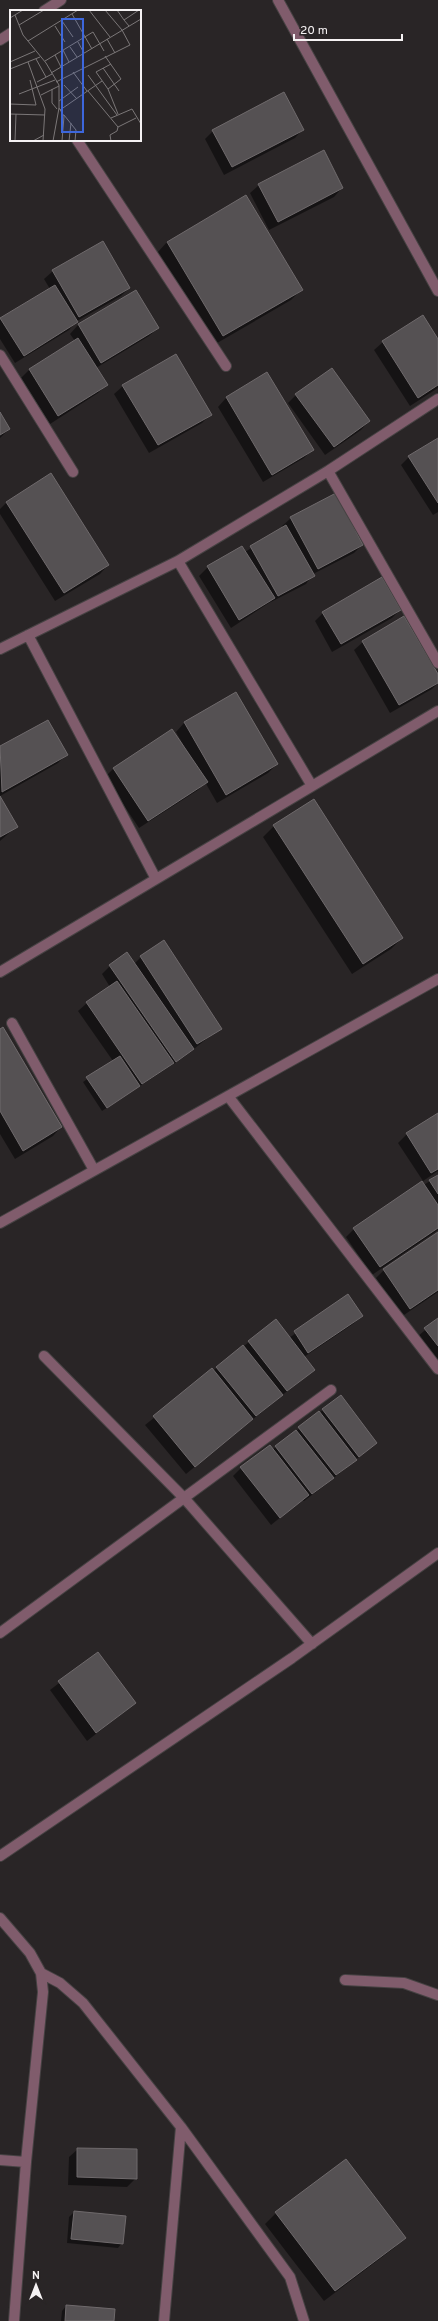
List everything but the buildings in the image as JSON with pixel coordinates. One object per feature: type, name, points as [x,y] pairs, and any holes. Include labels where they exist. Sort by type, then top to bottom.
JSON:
[{"type":"street","points":[[46,10],[61,0]]},
{"type":"street","points":[[278,0],[438,291]]},
{"type":"street","points":[[78,141],[226,366]]},
{"type":"street","points":[[0,355],[73,472]]},
{"type":"street","points":[[0,649],[178,561],[328,471],[438,399]]},
{"type":"street","points":[[328,471],[438,663]]},
{"type":"street","points":[[178,561],[312,786]]},
{"type":"street","points":[[28,635],[156,879]]},
{"type":"street","points":[[0,972],[438,711]]},
{"type":"street","points":[[0,1223],[438,979]]},
{"type":"street","points":[[12,1023],[94,1170]]},
{"type":"street","points":[[228,1096],[438,1369]]},
{"type":"street","points":[[44,1356],[185,1499],[312,1644]]},
{"type":"street","points":[[0,1633],[185,1499],[331,1390]]},
{"type":"street","points":[[0,1856],[312,1644],[438,1553]]},
{"type":"street","points":[[0,1918],[30,1953],[41,1973],[43,1992],[26,2162],[14,2321]]},
{"type":"street","points":[[41,1973],[60,1983],[83,2003],[181,2127],[290,2277],[304,2321]]},
{"type":"street","points":[[345,1980],[404,1983],[438,1995]]},
{"type":"street","points":[[164,2321],[181,2127]]},
{"type":"street","points":[[0,2160],[26,2162]]}]
